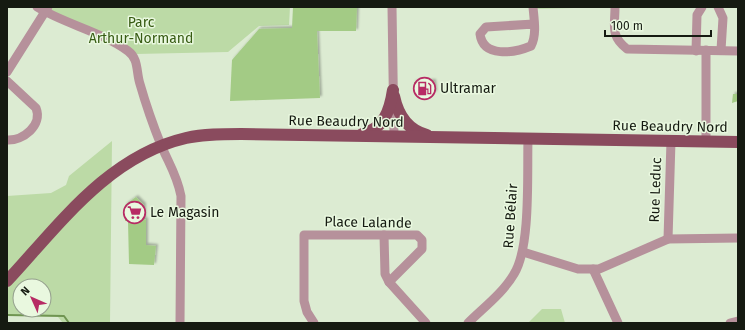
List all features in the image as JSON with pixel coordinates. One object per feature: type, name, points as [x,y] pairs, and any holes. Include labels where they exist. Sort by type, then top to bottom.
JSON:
[{"type":"main road","points":[[342,136],[356,135],[374,130],[383,121],[389,111],[393,90]]},
{"type":"main road","points":[[393,90],[397,108],[404,122],[420,133],[436,138]]},
{"type":"main road","name":"Rue Beaudry Nord","points":[[7,280],[99,184],[130,161],[162,146],[186,138],[214,134],[738,142]]},
{"type":"street","points":[[392,7],[394,137]]},
{"type":"street","points":[[533,7],[534,24],[533,42],[531,46],[526,48],[495,51],[487,48],[481,43],[480,34],[486,27],[534,24]]},
{"type":"street","points":[[615,7],[615,34],[617,40],[627,49],[738,51]]},
{"type":"street","points":[[696,51],[697,15],[702,7]]},
{"type":"street","points":[[718,7],[723,18],[721,50]]},
{"type":"street","points":[[7,72],[43,9],[129,52],[136,60],[139,82],[162,146],[178,178],[181,196],[180,323]]},
{"type":"street","points":[[706,50],[706,142]]},
{"type":"street","points":[[7,81],[36,108],[38,112],[36,122],[25,135],[14,140],[7,140]]},
{"type":"street","name":"Rue Bélair","points":[[468,323],[507,284],[514,274],[523,252],[528,139]]},
{"type":"street","name":"Rue Leduc","points":[[668,239],[670,141]]},
{"type":"street","name":"Place Lalande","points":[[314,323],[307,312],[304,301],[304,234],[417,235],[422,240],[423,246],[389,282]]},
{"type":"street","points":[[384,235],[385,274],[389,282],[426,323]]},
{"type":"street","points":[[523,252],[578,270],[593,269],[620,261],[668,239],[738,238]]},
{"type":"street","points":[[593,269],[618,323]]},
{"type":"street","points":[[730,323],[738,321]]},
{"type":"green space","name":"Parc Arthur-Normand","points":[[48,7],[290,7],[289,25],[259,26],[228,52],[136,54],[61,20]]},
{"type":"green space","points":[[533,7],[615,7],[533,9]]},
{"type":"green space","points":[[112,141],[110,323],[63,323],[58,317],[52,317],[52,278],[12,278],[12,315],[7,315],[7,196],[51,193],[66,185],[69,176]]},
{"type":"green space","points":[[542,309],[561,309],[565,323],[528,323]]},
{"type":"building","points":[[293,7],[357,7],[356,31],[317,31],[320,98],[230,101],[232,60],[259,29],[292,28]]},
{"type":"building","points":[[434,81],[435,93],[415,94],[414,82]]},
{"type":"building","points":[[733,94],[738,94],[738,101],[732,103]]},
{"type":"building","points":[[136,197],[144,205],[144,219],[146,220],[146,245],[156,246],[154,265],[129,264],[128,221],[125,221],[125,205]]},
{"type":"waterway","points":[[7,315],[64,316],[69,323]]},
{"type":"place","name":"Ultramar","points":[[424,88]]},
{"type":"place","name":"Le Magasin","points":[[134,212]]}]
